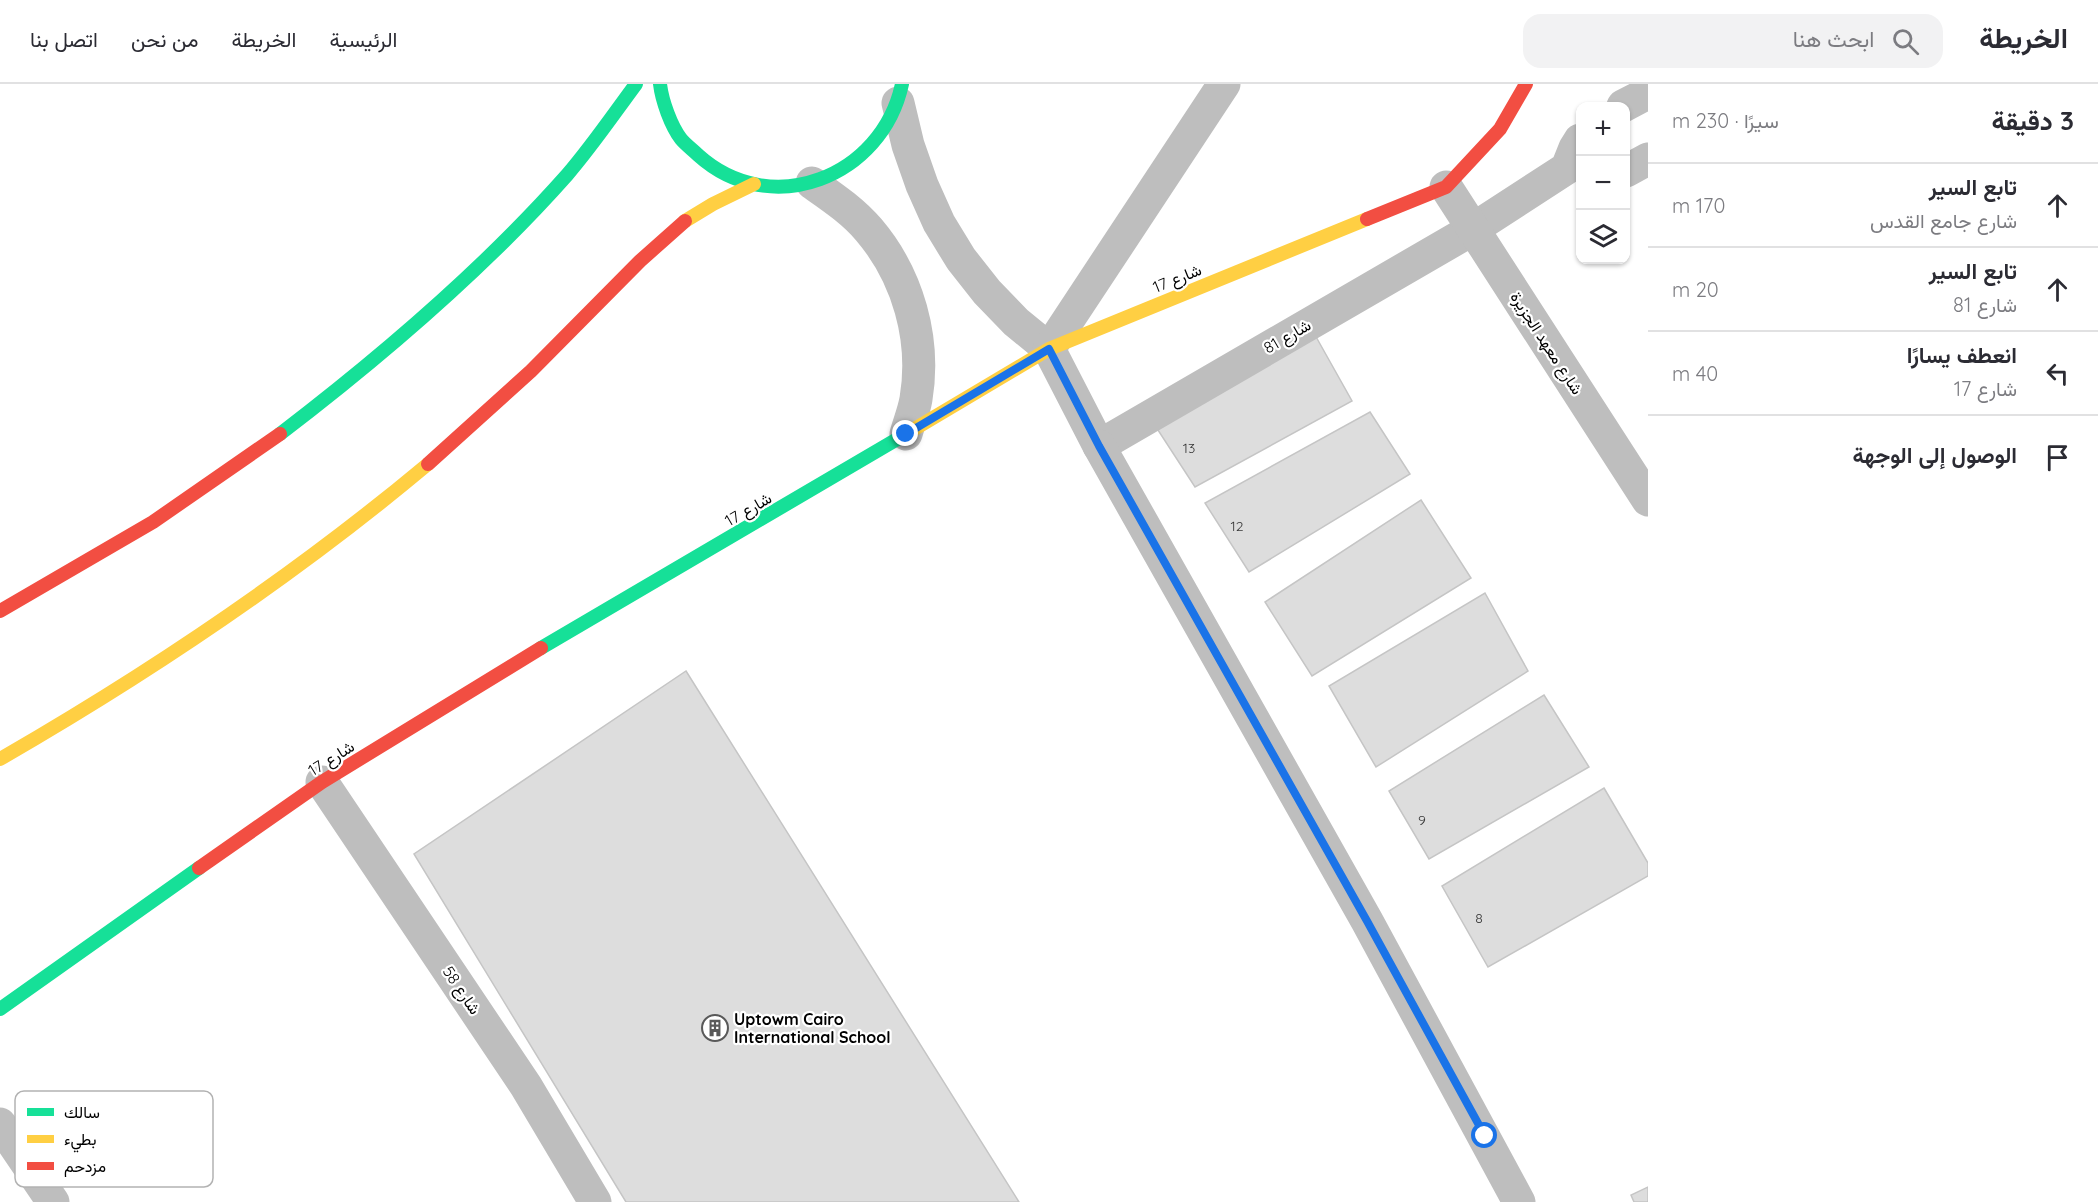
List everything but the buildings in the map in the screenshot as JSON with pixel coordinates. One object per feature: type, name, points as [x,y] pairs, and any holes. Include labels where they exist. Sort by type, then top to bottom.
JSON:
[{"type":"main road","points":[[0,611],[78,568],[163,516],[299,420],[369,364],[436,306],[500,245],[582,157],[636,84]]},
{"type":"main road","points":[[660,84],[662,100],[681,139],[713,168],[754,184],[783,187],[812,183],[849,166],[878,139],[900,94]]},
{"type":"main road","name":"شارع 17","points":[[0,1009],[322,782],[560,637],[1049,349],[1446,187],[1500,129],[1526,84]]},
{"type":"main road","points":[[0,759],[141,676],[216,626],[361,519],[499,402],[564,340],[663,239],[691,217],[721,199],[754,184]]},
{"type":"street","points":[[1049,349],[1224,84]]},
{"type":"street","points":[[1630,102],[1648,93]]},
{"type":"street","points":[[900,94],[908,145],[939,223],[961,259],[987,292],[1016,322],[1049,349],[1099,446],[1367,921],[1519,1202]]},
{"type":"street","points":[[1630,169],[1648,159]]},
{"type":"street","name":"شارع 81","points":[[1099,446],[1473,229],[1576,160]]},
{"type":"street","points":[[812,183],[843,205],[869,230],[890,259],[906,292],[915,327],[919,363],[916,399],[906,434]]},
{"type":"street","name":"شارع معهد الجزيرة","points":[[1446,187],[1648,500]]},
{"type":"street","name":"شارع 58","points":[[322,782],[526,1086],[596,1202]]},
{"type":"street","points":[[0,1124],[15,1146]]},
{"type":"street","points":[[43,1187],[53,1202]]},
{"type":"traffic: fast","points":[[280,434],[393,343],[501,245],[567,175],[636,84]]},
{"type":"traffic: fast","points":[[660,84],[674,127],[681,139],[698,155],[727,175],[758,185],[789,186],[820,179],[848,165],[872,144],[890,116],[902,84]]},
{"type":"traffic: fast","points":[[541,648],[911,431]]},
{"type":"traffic: fast","points":[[0,1009],[199,868]]},
{"type":"traffic: slow","points":[[685,221],[754,184]]},
{"type":"traffic: slow","points":[[911,431],[1049,349],[1367,219]]},
{"type":"traffic: slow","points":[[0,759],[112,692],[274,584],[428,464]]},
{"type":"traffic: jam","points":[[1367,219],[1446,187],[1500,129],[1526,84]]},
{"type":"traffic: jam","points":[[428,464],[531,371],[640,261],[685,221]]},
{"type":"traffic: jam","points":[[0,611],[153,522],[280,434]]},
{"type":"traffic: jam","points":[[199,868],[322,782],[541,648]]},
{"type":"place","name":"Uptowm Cairo International School","points":[[715,1028]]},
{"type":"route","points":[[906,434],[1049,349],[1099,446],[1367,921],[1485,1136]]}]
